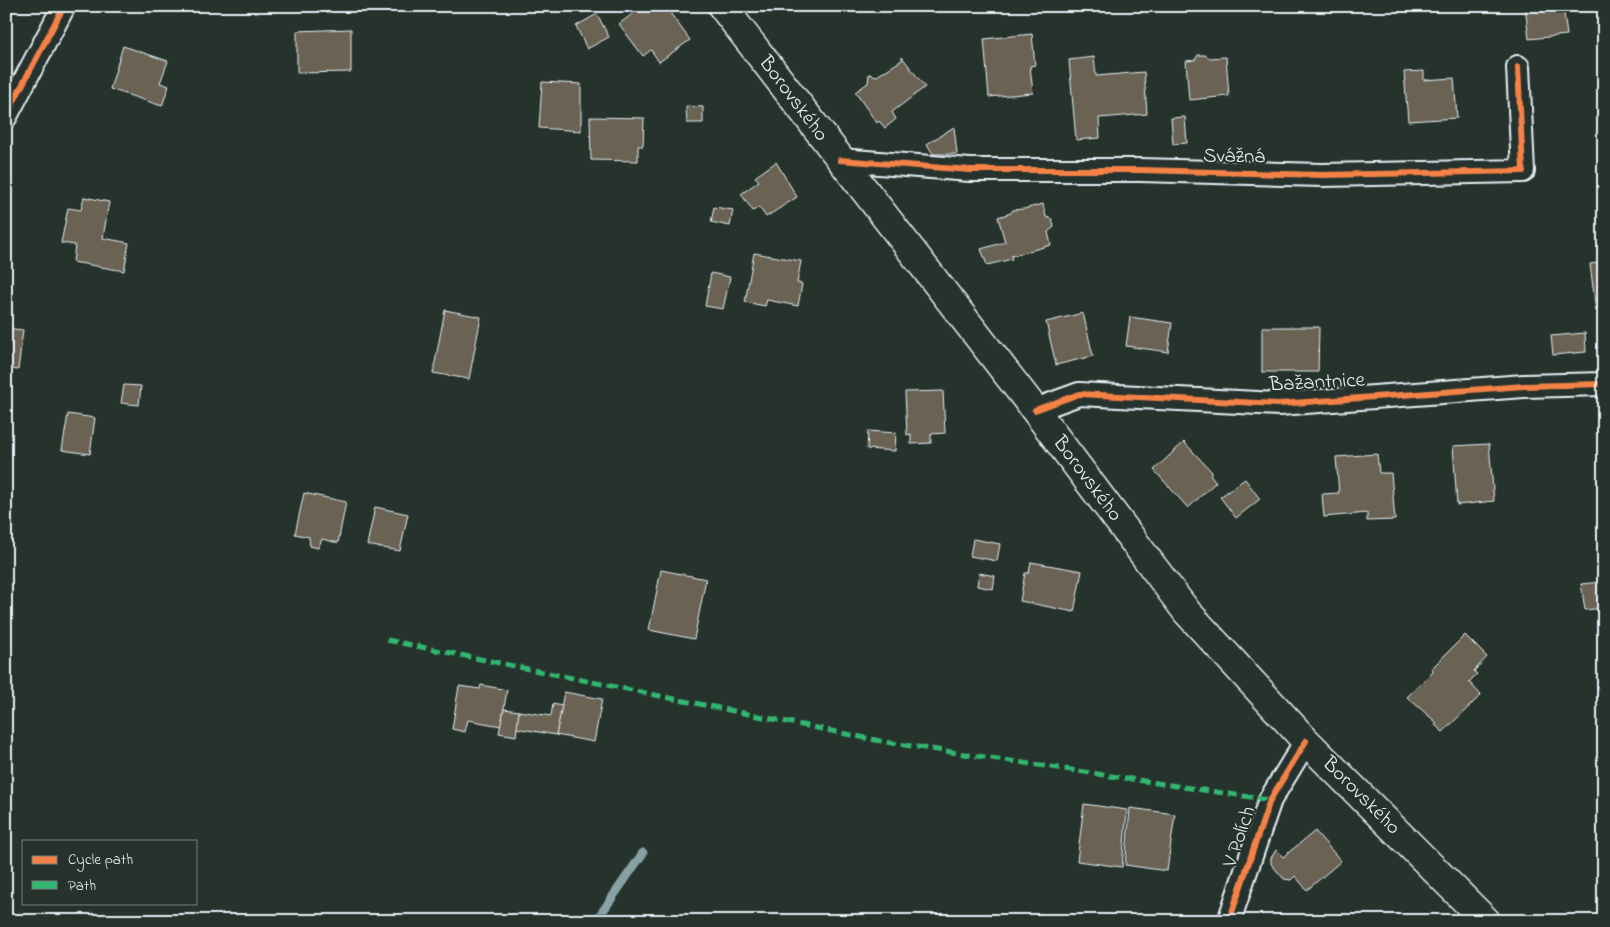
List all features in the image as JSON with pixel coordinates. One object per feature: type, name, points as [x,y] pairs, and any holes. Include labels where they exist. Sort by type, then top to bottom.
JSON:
[{"type":"main road","name":"Borovského","points":[[722,6],[1035,410],[1187,612],[1306,741],[1486,921]]},
{"type":"street","points":[[6,116],[64,6]]},
{"type":"street","name":"Svážná","points":[[840,160],[970,170],[1140,170],[1323,175],[1523,172],[1518,67]]},
{"type":"street","name":"Bažantnice","points":[[1035,410],[1079,394],[1279,404],[1524,386],[1604,384]]},
{"type":"street","name":"V Polích","points":[[1229,921],[1270,800],[1306,741]]},
{"type":"building","points":[[377,6],[417,6],[417,9],[377,9]]},
{"type":"building","points":[[643,6],[665,6],[690,40],[659,62],[651,50],[643,56],[619,24]]},
{"type":"building","points":[[1525,6],[1563,6],[1567,35],[1529,39]]},
{"type":"building","points":[[597,14],[609,37],[587,49],[576,26]]},
{"type":"building","points":[[351,29],[351,72],[297,73],[297,31]]},
{"type":"building","points":[[1032,34],[1035,65],[1030,66],[1033,93],[989,97],[984,39]]},
{"type":"building","points":[[123,46],[168,61],[160,83],[169,86],[162,106],[110,89]]},
{"type":"building","points":[[1198,55],[1205,55],[1209,58],[1226,57],[1229,96],[1189,100],[1186,61],[1195,60]]},
{"type":"building","points":[[902,57],[925,87],[892,112],[896,119],[885,128],[879,121],[877,123],[855,92],[868,83],[869,74],[877,76],[902,60]]},
{"type":"building","points":[[1094,57],[1096,76],[1144,72],[1147,114],[1099,118],[1100,138],[1076,140],[1069,60]]},
{"type":"building","points":[[1424,71],[1424,80],[1454,78],[1457,118],[1408,121],[1404,72]]},
{"type":"building","points":[[542,82],[581,84],[581,131],[539,128]]},
{"type":"building","points":[[686,106],[703,107],[703,123],[687,123]]},
{"type":"building","points":[[590,117],[644,118],[643,146],[638,146],[638,161],[591,160]]},
{"type":"building","points":[[1185,117],[1187,143],[1173,144],[1171,118]]},
{"type":"building","points":[[954,127],[957,154],[933,154],[927,144]]},
{"type":"building","points":[[776,162],[797,197],[766,217],[759,207],[753,211],[741,194],[759,181],[755,177]]},
{"type":"building","points":[[84,197],[109,202],[103,238],[129,243],[124,271],[73,262],[75,245],[61,243],[68,208],[81,210]]},
{"type":"building","points":[[1043,204],[1046,217],[1052,219],[1054,227],[1048,232],[1051,245],[1011,256],[1012,259],[987,265],[981,249],[1005,242],[998,217],[1011,213],[1013,210]]},
{"type":"building","points":[[714,207],[733,210],[730,226],[711,222]]},
{"type":"building","points":[[754,253],[801,261],[797,283],[802,284],[798,306],[767,300],[765,306],[745,302]]},
{"type":"building","points":[[1604,262],[1604,310],[1596,311],[1590,264]]},
{"type":"building","points":[[711,273],[730,277],[723,309],[705,306]]},
{"type":"building","points":[[445,310],[481,317],[469,379],[433,373]]},
{"type":"building","points":[[1083,313],[1093,356],[1056,365],[1046,322]]},
{"type":"building","points":[[1130,317],[1172,323],[1168,352],[1126,346]]},
{"type":"building","points":[[1262,327],[1319,327],[1318,372],[1262,372]]},
{"type":"building","points":[[6,328],[23,330],[18,370],[6,368]]},
{"type":"building","points":[[1585,333],[1586,352],[1553,355],[1551,336]]},
{"type":"building","points":[[124,385],[141,386],[139,405],[121,403]]},
{"type":"building","points":[[943,391],[945,433],[931,434],[931,443],[911,444],[911,434],[907,435],[905,392]]},
{"type":"building","points":[[68,414],[95,418],[90,454],[62,450]]},
{"type":"building","points":[[868,431],[896,433],[895,451],[867,449]]},
{"type":"building","points":[[1184,442],[1212,472],[1210,474],[1216,482],[1188,508],[1154,470]]},
{"type":"building","points":[[1489,444],[1494,501],[1457,505],[1453,446]]},
{"type":"building","points":[[1377,454],[1379,473],[1391,473],[1395,520],[1367,521],[1367,513],[1324,517],[1322,494],[1339,493],[1336,457]]},
{"type":"building","points":[[1245,479],[1260,499],[1236,518],[1220,497]]},
{"type":"building","points":[[304,493],[346,502],[338,543],[322,539],[318,548],[310,546],[309,537],[295,534]]},
{"type":"building","points":[[375,507],[408,514],[400,551],[367,545]]},
{"type":"building","points":[[973,539],[1000,544],[997,561],[970,556]]},
{"type":"building","points":[[1031,562],[1082,571],[1074,612],[1020,601],[1025,573],[1029,573]]},
{"type":"building","points":[[661,570],[706,579],[694,639],[649,630]]},
{"type":"building","points":[[979,573],[995,576],[993,589],[977,586]]},
{"type":"building","points":[[1601,582],[1604,608],[1585,610],[1581,584]]},
{"type":"building","points":[[1465,635],[1487,657],[1474,671],[1477,674],[1469,682],[1481,695],[1443,732],[1435,725],[1437,723],[1407,697],[1434,671],[1431,669]]},
{"type":"building","points":[[481,685],[507,690],[501,726],[468,720],[465,732],[452,729],[459,686],[480,689]]},
{"type":"building","points":[[564,692],[602,699],[594,742],[556,735]]},
{"type":"building","points":[[553,704],[562,706],[556,735],[516,728],[519,711],[551,716]]},
{"type":"building","points":[[504,709],[519,711],[516,736],[499,733]]},
{"type":"building","points":[[1084,804],[1127,810],[1122,867],[1077,861]]},
{"type":"building","points":[[1130,808],[1175,814],[1167,871],[1125,865]]},
{"type":"building","points":[[1315,831],[1341,861],[1307,890],[1295,876],[1291,880],[1284,879],[1271,864],[1271,858],[1276,850],[1283,857]]},
{"type":"waterway","points":[[596,921],[643,853]]},
{"type":"marked path","points":[[387,640],[885,742],[1270,800]]},
{"type":"cycle path","points":[[6,116],[64,6]]},
{"type":"cycle path","points":[[840,160],[970,170],[1140,170],[1323,175],[1523,171],[1518,67]]},
{"type":"cycle path","points":[[1035,410],[1079,394],[1279,404],[1524,386],[1604,384]]},
{"type":"cycle path","points":[[1229,921],[1270,800],[1306,741]]}]
